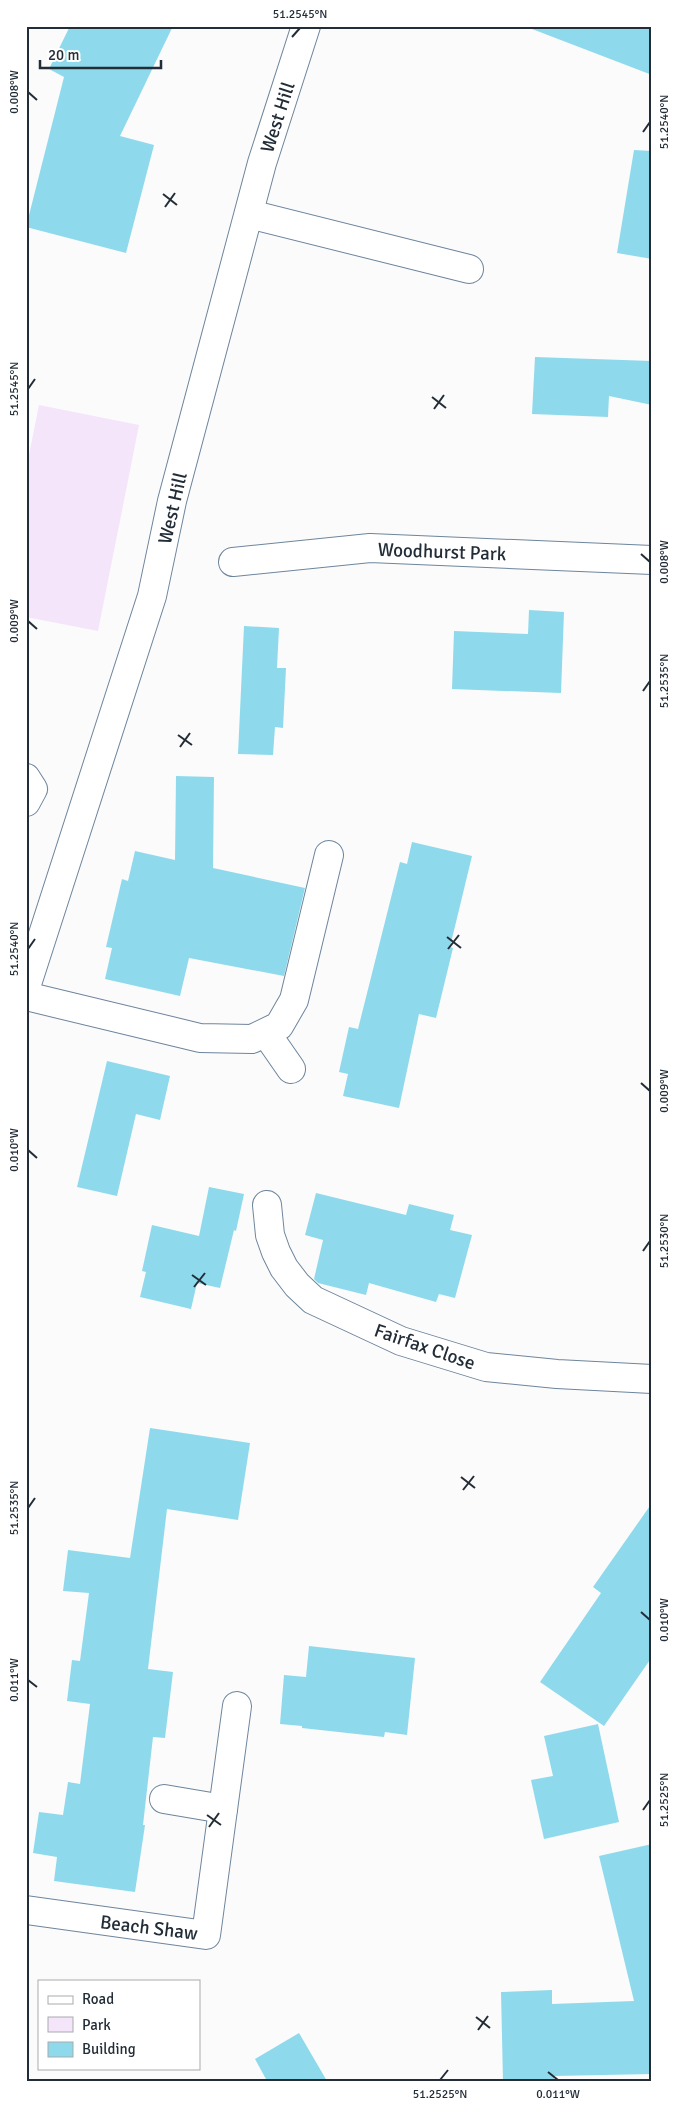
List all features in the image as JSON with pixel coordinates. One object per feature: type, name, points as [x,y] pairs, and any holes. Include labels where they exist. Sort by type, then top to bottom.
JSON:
[{"type":"street","name":"West Hill","points":[[26,987],[152,596],[172,501],[262,163],[306,26]]},
{"type":"street","points":[[249,214],[469,269]]},
{"type":"street","name":"Woodhurst Park","points":[[233,562],[370,548],[652,560]]},
{"type":"street","points":[[26,778],[33,789],[26,802]]},
{"type":"street","points":[[26,996],[200,1038],[252,1039],[266,1033],[279,1026],[294,1000],[329,855]]},
{"type":"street","points":[[266,1033],[291,1069]]},
{"type":"street","name":"Fairfax Close","points":[[267,1205],[270,1235],[276,1252],[284,1268],[297,1285],[313,1300],[401,1341],[486,1367],[557,1374],[652,1379]]},
{"type":"street","name":"Beach Shaw","points":[[26,1910],[206,1936],[237,1706]]},
{"type":"street","points":[[164,1799],[223,1809]]},
{"type":"green space","points":[[39,405],[139,425],[98,631],[26,617],[26,470]]},
{"type":"building","points":[[70,26],[173,26],[120,136],[154,145],[126,253],[26,227],[64,77],[49,69]]},
{"type":"building","points":[[533,26],[652,26],[652,75],[532,29]]},
{"type":"building","points":[[634,150],[652,151],[652,259],[617,253]]},
{"type":"building","points":[[535,357],[652,361],[652,405],[609,396],[608,417],[532,414]]},
{"type":"building","points":[[529,610],[564,612],[561,693],[452,689],[454,631],[528,634]]},
{"type":"building","points":[[244,626],[279,628],[277,668],[286,668],[283,728],[275,727],[273,755],[238,754]]},
{"type":"building","points":[[176,776],[214,777],[213,868],[305,888],[284,976],[189,958],[180,996],[105,979],[112,948],[106,947],[122,879],[128,881],[135,851],[175,860]]},
{"type":"building","points":[[412,842],[472,856],[450,947],[453,948],[436,1018],[419,1014],[399,1108],[343,1096],[348,1074],[339,1072],[349,1027],[358,1029],[400,862],[407,864]]},
{"type":"building","points":[[107,1061],[170,1076],[160,1120],[136,1114],[117,1196],[77,1187]]},
{"type":"building","points":[[209,1187],[244,1194],[220,1288],[197,1283],[191,1309],[140,1297],[146,1272],[142,1271],[152,1225],[199,1236]]},
{"type":"building","points":[[316,1193],[406,1215],[409,1204],[454,1215],[450,1230],[472,1235],[455,1298],[439,1294],[436,1302],[369,1283],[366,1295],[318,1283],[314,1279],[323,1240],[305,1235]]},
{"type":"building","points":[[150,1428],[250,1443],[238,1520],[167,1509],[148,1669],[173,1672],[165,1738],[153,1737],[143,1825],[145,1825],[135,1892],[54,1881],[57,1857],[33,1853],[39,1812],[63,1815],[68,1782],[80,1784],[90,1704],[67,1701],[72,1660],[80,1661],[89,1593],[63,1591],[68,1550],[130,1558]]},
{"type":"building","points":[[652,1503],[652,1657],[604,1726],[540,1682],[601,1593],[593,1587]]},
{"type":"building","points":[[309,1646],[415,1658],[407,1735],[385,1732],[384,1737],[280,1724],[284,1675],[306,1677]]},
{"type":"building","points":[[598,1724],[619,1822],[544,1839],[531,1780],[553,1776],[544,1736]]},
{"type":"building","points":[[652,1844],[652,2074],[554,2076],[554,2081],[503,2081],[501,1992],[552,1990],[552,2004],[634,2001],[599,1856]]},
{"type":"building","points":[[299,2033],[327,2081],[267,2081],[255,2059]]}]
